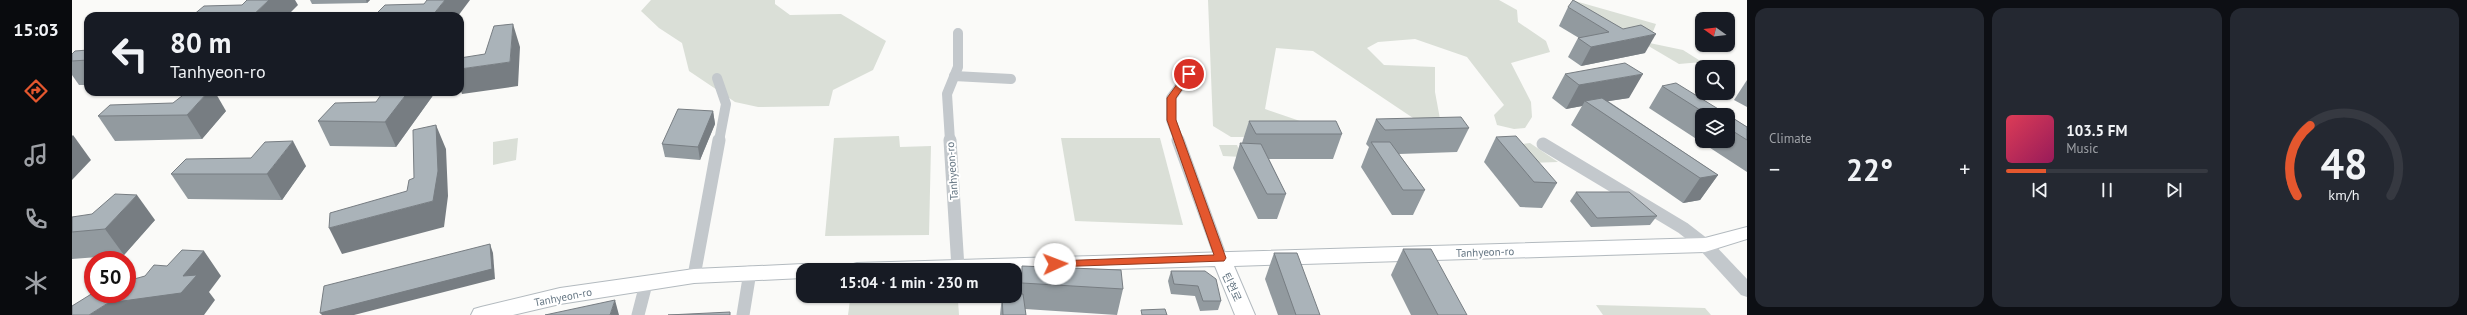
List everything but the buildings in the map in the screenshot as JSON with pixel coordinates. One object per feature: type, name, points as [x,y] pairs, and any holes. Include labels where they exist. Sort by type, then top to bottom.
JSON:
[{"type":"main road","name":"Tanhyeon-ro","points":[[1022,266],[1221,258],[1705,245],[1747,232]]},
{"type":"main road","name":"탄현로","points":[[1221,258],[1245,315]]},
{"type":"main road","name":"Tanhyeon-ro","points":[[481,315],[560,296],[694,276],[750,272],[796,271]]},
{"type":"street","name":"Tanhyeon-ro","points":[[958,33],[958,67],[946,94],[958,263]]},
{"type":"street","points":[[1189,74],[1172,98],[1171,120],[1221,258]]},
{"type":"street","points":[[954,76],[1011,79]]},
{"type":"street","points":[[694,276],[726,104],[717,78]]},
{"type":"street","points":[[1543,144],[1683,228],[1705,245],[1747,290]]},
{"type":"street","points":[[743,315],[750,272]]},
{"type":"street","points":[[638,315],[646,284]]},
{"type":"shaded area","points":[[651,0],[775,0],[775,4],[790,15],[841,14],[886,41],[873,70],[833,90],[829,106],[758,107],[735,102],[689,71],[682,43],[659,28],[641,11]]},
{"type":"shaded area","points":[[1208,0],[1499,0],[1517,10],[1518,22],[1546,41],[1550,52],[1511,63],[1531,102],[1532,117],[1525,128],[1514,129],[1497,125],[1494,115],[1504,105],[1467,57],[1415,39],[1378,42],[1367,48],[1384,65],[1435,67],[1435,92],[1440,119],[1422,124],[1313,51],[1276,48],[1265,109],[1300,121],[1299,132],[1274,137],[1231,137],[1213,126]]},
{"type":"shaded area","points":[[1575,1],[1656,24],[1651,37],[1567,13]]},
{"type":"shaded area","points":[[1640,41],[1683,50],[1699,60],[1695,60],[1695,63],[1679,64]]},
{"type":"shaded area","points":[[899,136],[900,147],[931,146],[929,235],[825,236],[834,138]]},
{"type":"shaded area","points":[[518,138],[516,160],[493,165],[493,142]]},
{"type":"shaded area","points":[[1061,138],[1160,138],[1183,225],[1075,221]]},
{"type":"shaded area","points":[[1530,143],[1558,162],[1528,163],[1512,145]]},
{"type":"shaded area","points":[[1219,145],[1237,145],[1242,157],[1223,156]]},
{"type":"shaded area","points":[[850,303],[958,303],[959,315],[848,315]]},
{"type":"shaded area","points":[[1596,305],[1705,308],[1711,315],[1603,315]]},
{"type":"route","points":[[1055,264],[1221,258],[1183,157],[1171,120],[1172,98],[1189,74]]}]
